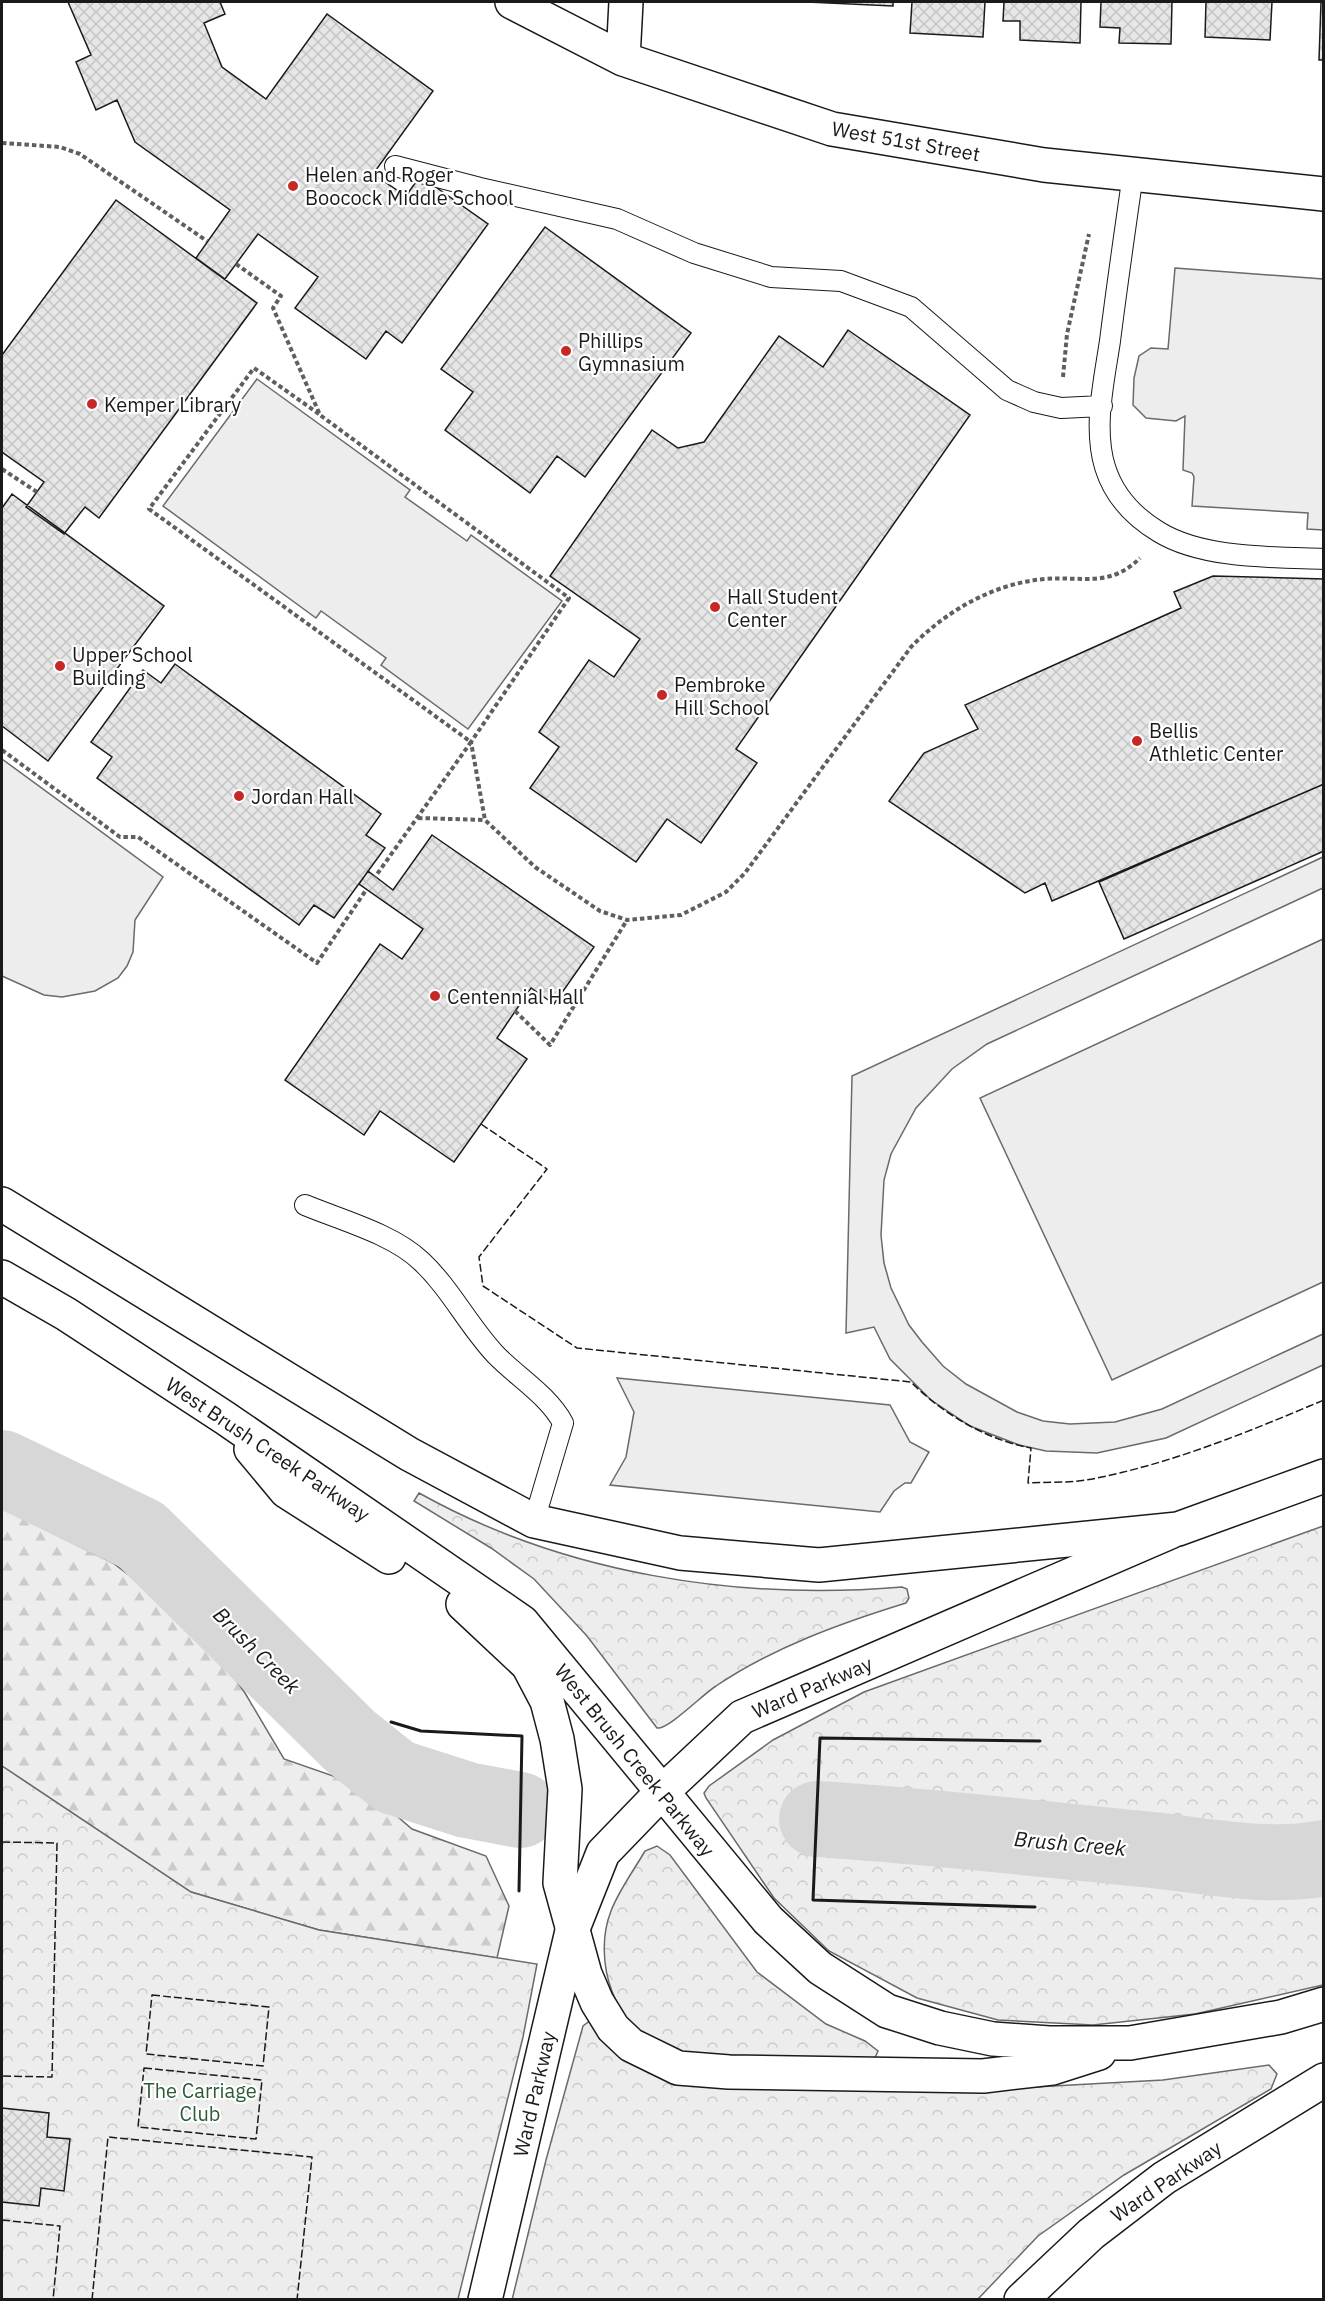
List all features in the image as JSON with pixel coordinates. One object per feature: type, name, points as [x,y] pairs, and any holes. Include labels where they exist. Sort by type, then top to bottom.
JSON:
[{"type":"main road","name":"West 51st Street","points":[[512,2],[623,59],[832,129],[1044,165],[1323,194]]},
{"type":"main road","points":[[623,59],[626,2]]},
{"type":"main road","points":[[2,1204],[409,1454],[534,1521],[680,1553],[819,1565],[1178,1529]]},
{"type":"main road","name":"West Brush Creek Parkway","points":[[2,1277],[66,1314],[225,1418],[522,1622],[660,1794],[768,1920],[820,1968],[887,2011],[940,2028],[993,2039],[1049,2043],[1130,2043],[1281,2017],[1323,2004]]},
{"type":"main road","points":[[225,1418],[286,1491],[472,1610],[528,1665],[547,1701],[557,1739],[565,1789],[560,1883],[572,1931],[597,2002],[613,2028],[631,2045],[678,2068],[729,2072],[983,2076],[1052,2068],[1130,2043]]},
{"type":"main road","name":"Ward Parkway","points":[[485,2300],[572,1931],[603,1853],[660,1794],[742,1717],[1178,1529],[1323,1476]]},
{"type":"main road","name":"Ward Parkway","points":[[1021,2300],[1091,2234],[1164,2178],[1323,2080]]},
{"type":"lane","points":[[395,166],[617,219],[694,253],[771,277],[841,281],[910,307],[1007,390],[1034,402],[1060,408],[1102,406]]},
{"type":"lane","points":[[1133,174],[1100,430],[1105,467],[1117,493],[1132,514],[1161,534],[1196,546],[1256,557],[1323,559]]},
{"type":"lane","points":[[305,1205],[399,1245],[420,1259],[496,1354],[556,1410],[563,1423],[534,1521]]},
{"type":"path","points":[[2,143],[60,147],[80,154],[207,241]]},
{"type":"path","points":[[1060,408],[1067,334],[1091,224]]},
{"type":"path","points":[[236,264],[281,296],[273,308],[320,415]]},
{"type":"path","points":[[375,877],[471,742],[569,598],[254,368],[149,509],[471,742],[485,820],[535,867],[600,911],[627,920],[681,915],[726,892],[745,873],[911,647],[945,618],[1005,586],[1044,579],[1113,577],[1128,570],[1144,554]]},
{"type":"path","points":[[2,469],[37,492]]},
{"type":"path","points":[[2,750],[120,837],[138,837],[317,963],[366,890]]},
{"type":"path","points":[[417,818],[485,820]]},
{"type":"path","points":[[515,1011],[550,1045],[627,920]]},
{"type":"shaded area","points":[[1175,268],[1323,279],[1323,530],[1307,529],[1308,513],[1192,506],[1194,477],[1192,473],[1183,470],[1185,416],[1176,421],[1146,418],[1133,405],[1134,378],[1139,356],[1151,348],[1168,349]]},
{"type":"shaded area","points":[[257,379],[410,490],[405,497],[467,541],[471,535],[562,601],[468,729],[381,665],[386,658],[321,611],[316,618],[163,506]]},
{"type":"shaded area","points":[[2,759],[163,877],[135,920],[133,952],[127,966],[118,978],[95,991],[62,997],[44,995],[2,976]]},
{"type":"shaded area","points":[[1323,857],[1323,888],[987,1044],[952,1069],[916,1108],[891,1154],[884,1180],[881,1235],[884,1263],[891,1288],[909,1325],[922,1342],[943,1366],[966,1384],[1017,1412],[1043,1421],[1070,1424],[1115,1422],[1162,1409],[1323,1334],[1323,1365],[1166,1438],[1097,1453],[1046,1451],[1019,1445],[970,1426],[931,1400],[890,1359],[874,1327],[846,1333],[852,1076]]},
{"type":"shaded area","points":[[1323,939],[1323,1282],[1112,1380],[980,1098]]},
{"type":"shaded area","points":[[617,1378],[890,1405],[910,1442],[929,1452],[911,1483],[905,1483],[894,1491],[880,1512],[610,1485],[626,1457],[634,1412]]},
{"type":"green space","points":[[419,1493],[475,1521],[533,1544],[592,1562],[653,1576],[715,1585],[778,1590],[902,1587],[907,1589],[909,1598],[906,1603],[832,1628],[760,1660],[716,1686],[677,1718],[657,1728],[587,1636],[534,1579],[491,1548],[414,1501]]},
{"type":"green space","points":[[2,1508],[113,1563],[203,1632],[245,1693],[284,1759],[362,1786],[412,1829],[486,1856],[509,1906],[497,1958],[319,1930],[191,1892],[2,1766]]},
{"type":"green space","points":[[1323,1526],[1323,1985],[1195,2014],[1093,2025],[998,2020],[917,1998],[829,1951],[774,1898],[706,1798],[704,1793],[709,1786],[773,1740],[864,1692]]},
{"type":"green space","name":"The Carriage Club","points":[[2,1766],[191,1892],[319,1930],[537,1964],[523,2037],[458,2299],[2,2299]]},
{"type":"green space","points":[[657,1846],[670,1855],[757,1972],[826,2024],[865,2041],[878,2051],[874,2060],[682,2053],[665,2049],[647,2040],[632,2026],[620,2010],[606,1971],[604,1950],[606,1930],[614,1903],[627,1880],[645,1851]]},
{"type":"green space","points":[[591,2020],[635,2062],[1015,2088],[1163,2080],[1269,2065],[1277,2074],[1271,2089],[1124,2175],[1038,2236],[978,2299],[512,2300],[546,2160],[583,2026]]},
{"type":"building","name":"Helen and Roger Boocock Middle School","points":[[68,2],[220,2],[225,14],[204,23],[222,67],[266,99],[327,14],[433,91],[373,174],[406,196],[420,176],[488,224],[402,343],[386,331],[366,359],[295,308],[318,277],[258,234],[225,279],[196,258],[230,210],[135,142],[117,100],[96,110],[76,62],[91,55]]},
{"type":"building","points":[[807,2],[893,2],[893,6]]},
{"type":"building","points":[[912,2],[985,2],[983,37],[910,33]]},
{"type":"building","points":[[1004,2],[1081,2],[1080,43],[1020,40],[1020,21],[1003,21]]},
{"type":"building","points":[[1101,2],[1172,2],[1171,44],[1119,43],[1120,28],[1100,27]]},
{"type":"building","points":[[1206,2],[1272,2],[1270,40],[1205,37]]},
{"type":"building","points":[[1321,2],[1324,2],[1324,60],[1319,60]]},
{"type":"building","name":"Kemper Library","points":[[116,200],[257,303],[99,518],[85,507],[64,534],[26,507],[44,482],[2,452],[2,355]]},
{"type":"building","name":"Phillips Gymnasium","points":[[545,227],[691,333],[585,477],[557,456],[530,493],[445,430],[473,392],[441,369]]},
{"type":"building","name":"Hall Student Center","points":[[848,330],[970,415],[736,749],[757,763],[701,843],[667,819],[636,862],[530,788],[559,747],[539,732],[589,660],[614,677],[640,639],[550,576],[652,430],[678,448],[704,442],[779,336],[823,367]]},
{"type":"building","name":"Upper School Building","points":[[12,494],[164,606],[48,761],[2,726],[2,508]]},
{"type":"building","name":"Bellis Athletic Center","points":[[1213,576],[1324,579],[1324,784],[1052,901],[1045,883],[1025,893],[889,801],[924,753],[978,729],[965,705],[1181,608],[1174,592]]},
{"type":"building","name":"Jordan Hall","points":[[175,664],[381,814],[366,835],[385,848],[334,918],[314,905],[299,925],[97,778],[112,757],[91,742],[143,670],[161,683]]},
{"type":"building","points":[[1324,784],[1324,851],[1124,939],[1099,882]]},
{"type":"building","name":"Centennial Hall","points":[[432,835],[594,947],[554,1004],[531,988],[497,1038],[527,1059],[454,1162],[380,1111],[364,1135],[285,1080],[380,944],[402,959],[423,929],[359,884],[368,871],[393,890]]},
{"type":"building","points":[[2,2108],[49,2113],[47,2137],[70,2139],[64,2191],[41,2188],[39,2206],[2,2202]]},
{"type":"waterway","name":"Brush Creek","points":[[2,1468],[141,1535],[350,1741],[395,1777],[467,1800],[520,1810]]},
{"type":"waterway","name":"Brush Creek","points":[[817,1819],[984,1833],[1260,1862],[1324,1858]]},
{"type":"fence","points":[[481,1124],[547,1169],[479,1257],[483,1286],[577,1348],[911,1382],[937,1405],[966,1424],[998,1439],[1031,1448],[1028,1483],[1089,1480],[1155,1463],[1240,1434],[1324,1400]]},
{"type":"fence","points":[[2,1842],[57,1843],[52,2077],[2,2076]]},
{"type":"fence","points":[[152,1995],[269,2007],[263,2066],[146,2054],[152,1995]]},
{"type":"fence","points":[[144,2068],[262,2080],[256,2139],[138,2127],[144,2068]]},
{"type":"fence","points":[[92,2300],[108,2137],[312,2157],[297,2300]]},
{"type":"fence","points":[[2,2220],[60,2226],[53,2300]]},
{"type":"wall","points":[[391,1722],[421,1731],[522,1736],[519,1891]]},
{"type":"wall","points":[[1035,1907],[813,1900],[820,1738],[1040,1741]]},
{"type":"place","name":"Helen and Roger Boocock Middle School","points":[[293,186]]},
{"type":"place","name":"Phillips Gymnasium","points":[[566,351]]},
{"type":"place","name":"Kemper Library","points":[[92,404]]},
{"type":"place","name":"Hall Student Center","points":[[715,607]]},
{"type":"place","name":"Upper School Building","points":[[60,666]]},
{"type":"place","name":"Pembroke Hill School","points":[[662,695]]},
{"type":"place","name":"Bellis Athletic Center","points":[[1137,741]]},
{"type":"place","name":"Jordan Hall","points":[[239,796]]},
{"type":"place","name":"Centennial Hall","points":[[435,996]]}]
